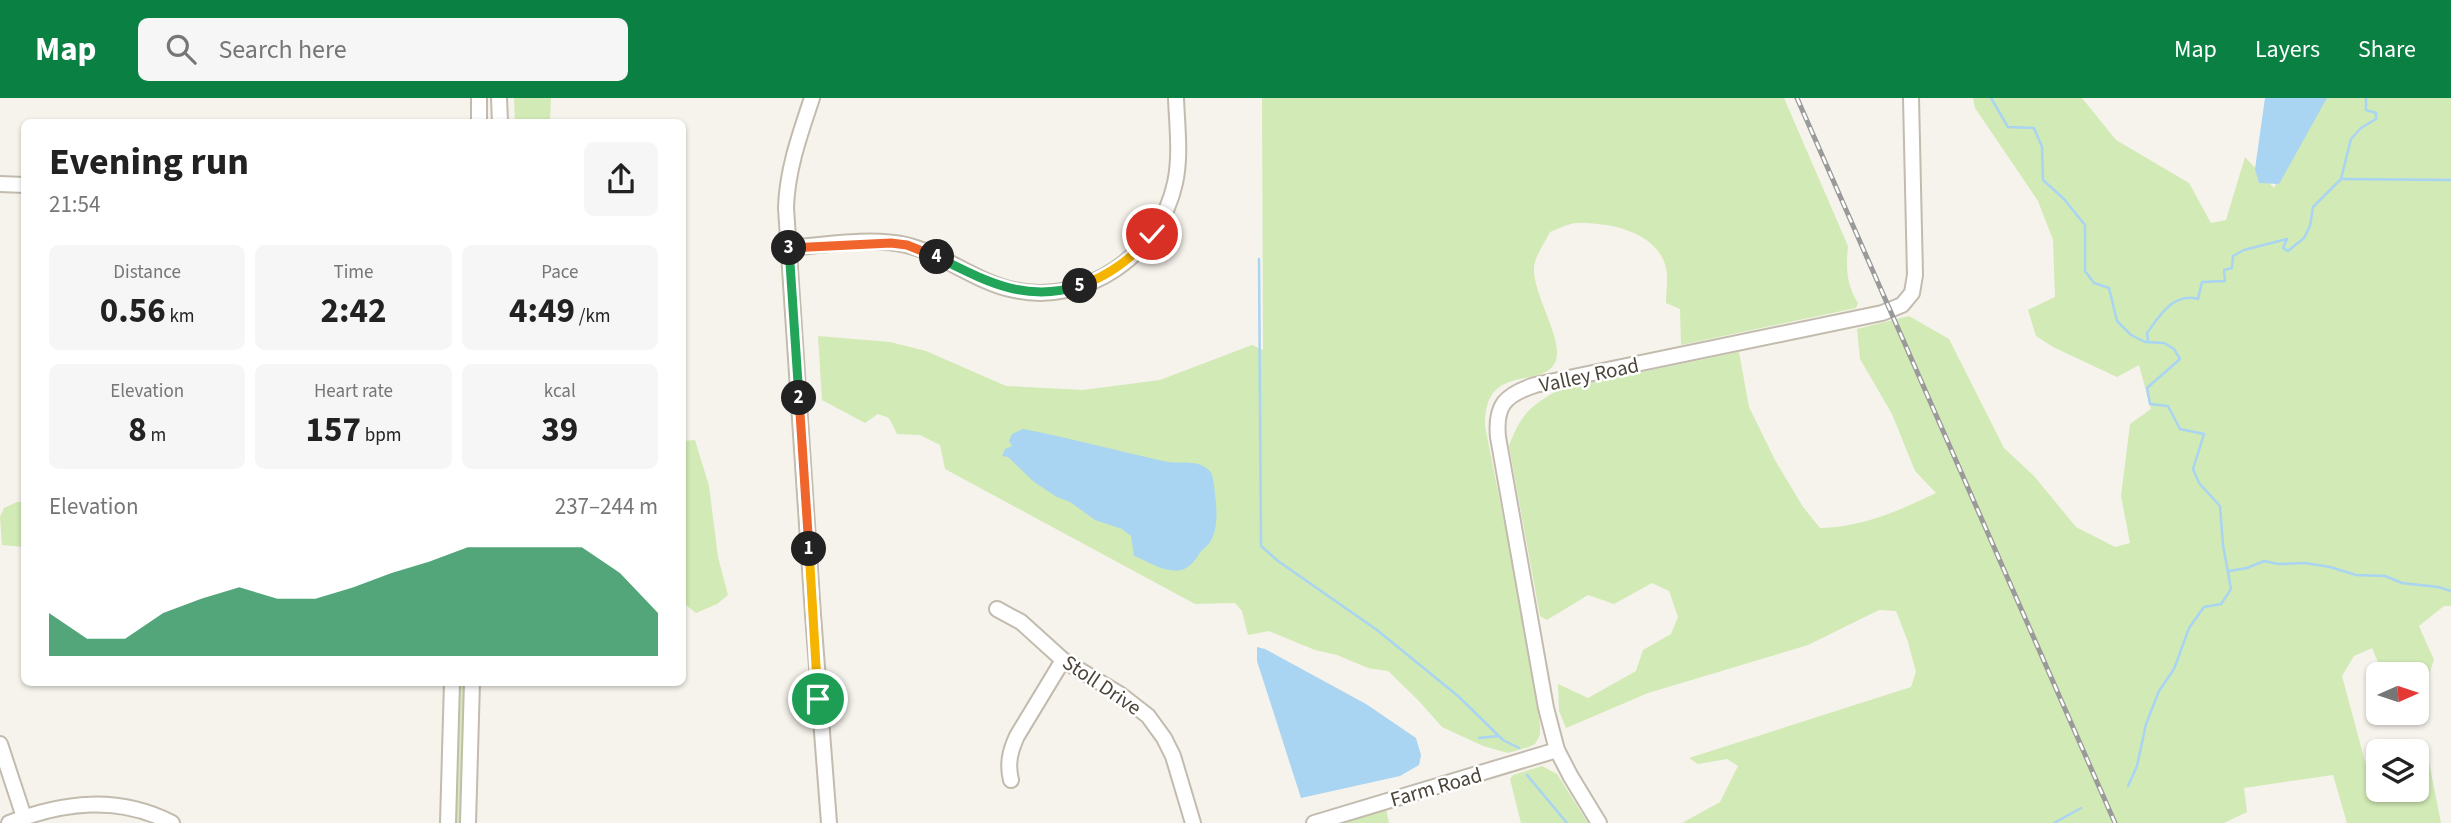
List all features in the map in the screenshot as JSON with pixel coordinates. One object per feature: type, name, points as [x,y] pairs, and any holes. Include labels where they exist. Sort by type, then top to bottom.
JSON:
[{"type":"street","points":[[479,98],[479,119]]},
{"type":"street","points":[[499,98],[500,119]]},
{"type":"street","points":[[812,98],[795,148],[786,188],[829,823]]},
{"type":"street","points":[[788,248],[877,242],[907,245],[998,286],[1029,293],[1077,287],[1102,278],[1140,250],[1166,211],[1175,182],[1178,155],[1176,98]]},
{"type":"street","name":"Valley Road","points":[[1600,823],[1557,750],[1546,708],[1498,437],[1497,423],[1501,407],[1511,396],[1535,385],[1829,325],[1882,313],[1902,305],[1912,293],[1915,275],[1911,98]]},
{"type":"street","points":[[0,184],[21,185]]},
{"type":"street","name":"Stoll Drive","points":[[997,609],[1021,622],[1063,660],[1121,695],[1148,716],[1157,726],[1172,756],[1193,823]]},
{"type":"street","points":[[1011,780],[1011,749],[1063,660]]},
{"type":"street","points":[[448,823],[452,686]]},
{"type":"street","points":[[468,823],[472,686]]},
{"type":"street","points":[[0,744],[24,817]]},
{"type":"street","name":"Farm Road","points":[[1314,823],[1557,750]]},
{"type":"street","points":[[9,823],[61,807],[103,803],[135,808],[172,823]]},
{"type":"green space","points":[[514,98],[551,98],[550,119],[515,119]]},
{"type":"green space","points":[[1262,98],[1784,98],[1848,246],[1848,275],[1858,303],[1856,308],[1681,345],[1680,309],[1666,303],[1665,265],[1657,249],[1648,241],[1626,230],[1601,224],[1576,223],[1550,232],[1534,267],[1538,289],[1555,340],[1556,360],[1550,369],[1504,384],[1494,392],[1487,405],[1485,426],[1540,724],[1540,735],[1535,744],[1529,747],[1508,753],[1483,746],[1442,727],[1388,671],[1368,668],[1269,631],[1248,635],[1242,611],[1235,603],[1195,604],[945,469],[940,445],[920,435],[897,434],[889,418],[878,414],[865,423],[822,400],[818,336],[890,342],[926,351],[1006,386],[1083,390],[1160,380],[1252,345],[1263,350]]},
{"type":"green space","points":[[1973,98],[2082,98],[2116,140],[2189,183],[2211,223],[2226,220],[2245,157],[2274,188],[2314,109],[2323,98],[2451,98],[2451,606],[2444,606],[2419,626],[2434,660],[2429,674],[2429,662],[2378,662],[2372,648],[2354,656],[2342,676],[2366,765],[2366,802],[2429,802],[2429,762],[2441,823],[2347,823],[2333,775],[2244,788],[2247,812],[2224,823],[1682,823],[1720,802],[1738,766],[1727,759],[1698,764],[1689,758],[1911,687],[1916,672],[1896,611],[1879,610],[1808,645],[1648,693],[1566,728],[1559,711],[1558,684],[1588,698],[1636,671],[1643,650],[1671,634],[1678,617],[1669,591],[1652,583],[1614,604],[1588,595],[1547,620],[1540,616],[1509,446],[1522,418],[1560,389],[1739,352],[1749,407],[1775,460],[1803,507],[1820,528],[1851,525],[1894,512],[1936,493],[1915,471],[1892,414],[1860,359],[1857,329],[1909,316],[1949,339],[2004,448],[2034,476],[2076,527],[2115,547],[2130,543],[2121,496],[2130,424],[2151,409],[2139,365],[2117,377],[2053,347],[2036,336],[2028,310],[2055,297],[2053,240],[2038,201],[1975,108]]},
{"type":"green space","points":[[695,440],[709,486],[718,557],[728,595],[717,604],[696,613],[686,605],[686,441]]},
{"type":"green space","points":[[21,502],[21,547],[2,545],[0,517],[4,508]]},
{"type":"green space","points":[[458,686],[466,686],[463,823],[455,823]]},
{"type":"green space","points":[[1542,766],[1557,774],[1588,823],[1521,823],[1510,779],[1513,775]]},
{"type":"green space","points":[[1386,809],[1389,823],[1339,823]]},
{"type":"water","points":[[2265,98],[2327,98],[2279,184],[2259,183],[2255,169]]},
{"type":"water","points":[[1023,429],[1163,461],[1204,466],[1213,477],[1216,507],[1215,529],[1210,542],[1184,569],[1165,569],[1134,556],[1131,536],[1122,529],[1095,520],[1070,502],[1057,497],[1034,482],[1008,457],[1002,456],[1005,449],[1012,446],[1009,441],[1012,434]]},
{"type":"water","points":[[1257,647],[1366,704],[1416,738],[1421,755],[1419,765],[1400,776],[1301,798],[1257,661]]},
{"type":"waterway","points":[[1991,98],[2008,127],[2034,128],[2042,147],[2043,180],[2064,199],[2085,225],[2085,271],[2094,283],[2109,288],[2117,321],[2131,335],[2145,342],[2164,343],[2174,349],[2180,359],[2147,388],[2150,404],[2168,406],[2180,429],[2204,434],[2193,469],[2199,483],[2220,506],[2223,545],[2231,589],[2221,604],[2204,607],[2189,628],[2174,669],[2159,691],[2146,724],[2137,766],[2128,786]]},
{"type":"waterway","points":[[2148,342],[2147,333],[2168,307],[2182,299],[2198,299],[2202,282],[2225,281],[2224,270],[2232,268],[2233,256],[2244,250],[2287,239],[2283,248],[2288,251],[2304,238],[2310,226],[2313,207],[2341,179],[2351,139],[2361,128],[2376,119],[2376,113],[2366,110],[2366,98]]},
{"type":"waterway","points":[[2342,179],[2451,180]]},
{"type":"waterway","points":[[1259,259],[1261,546],[1278,561],[1377,630],[1458,696],[1503,740],[1519,748]]},
{"type":"waterway","points":[[2229,571],[2264,561],[2278,564],[2305,563],[2356,575],[2385,576],[2402,583],[2451,591]]},
{"type":"waterway","points":[[1479,738],[1499,736]]},
{"type":"waterway","points":[[1527,775],[1567,823]]},
{"type":"waterway","points":[[2054,823],[2081,808]]},
{"type":"railway","points":[[1797,98],[2115,823]]},
{"type":"route","points":[[818,699],[788,248],[877,242],[907,245],[998,286],[1029,293],[1077,287],[1102,278],[1140,250],[1152,234]]}]
